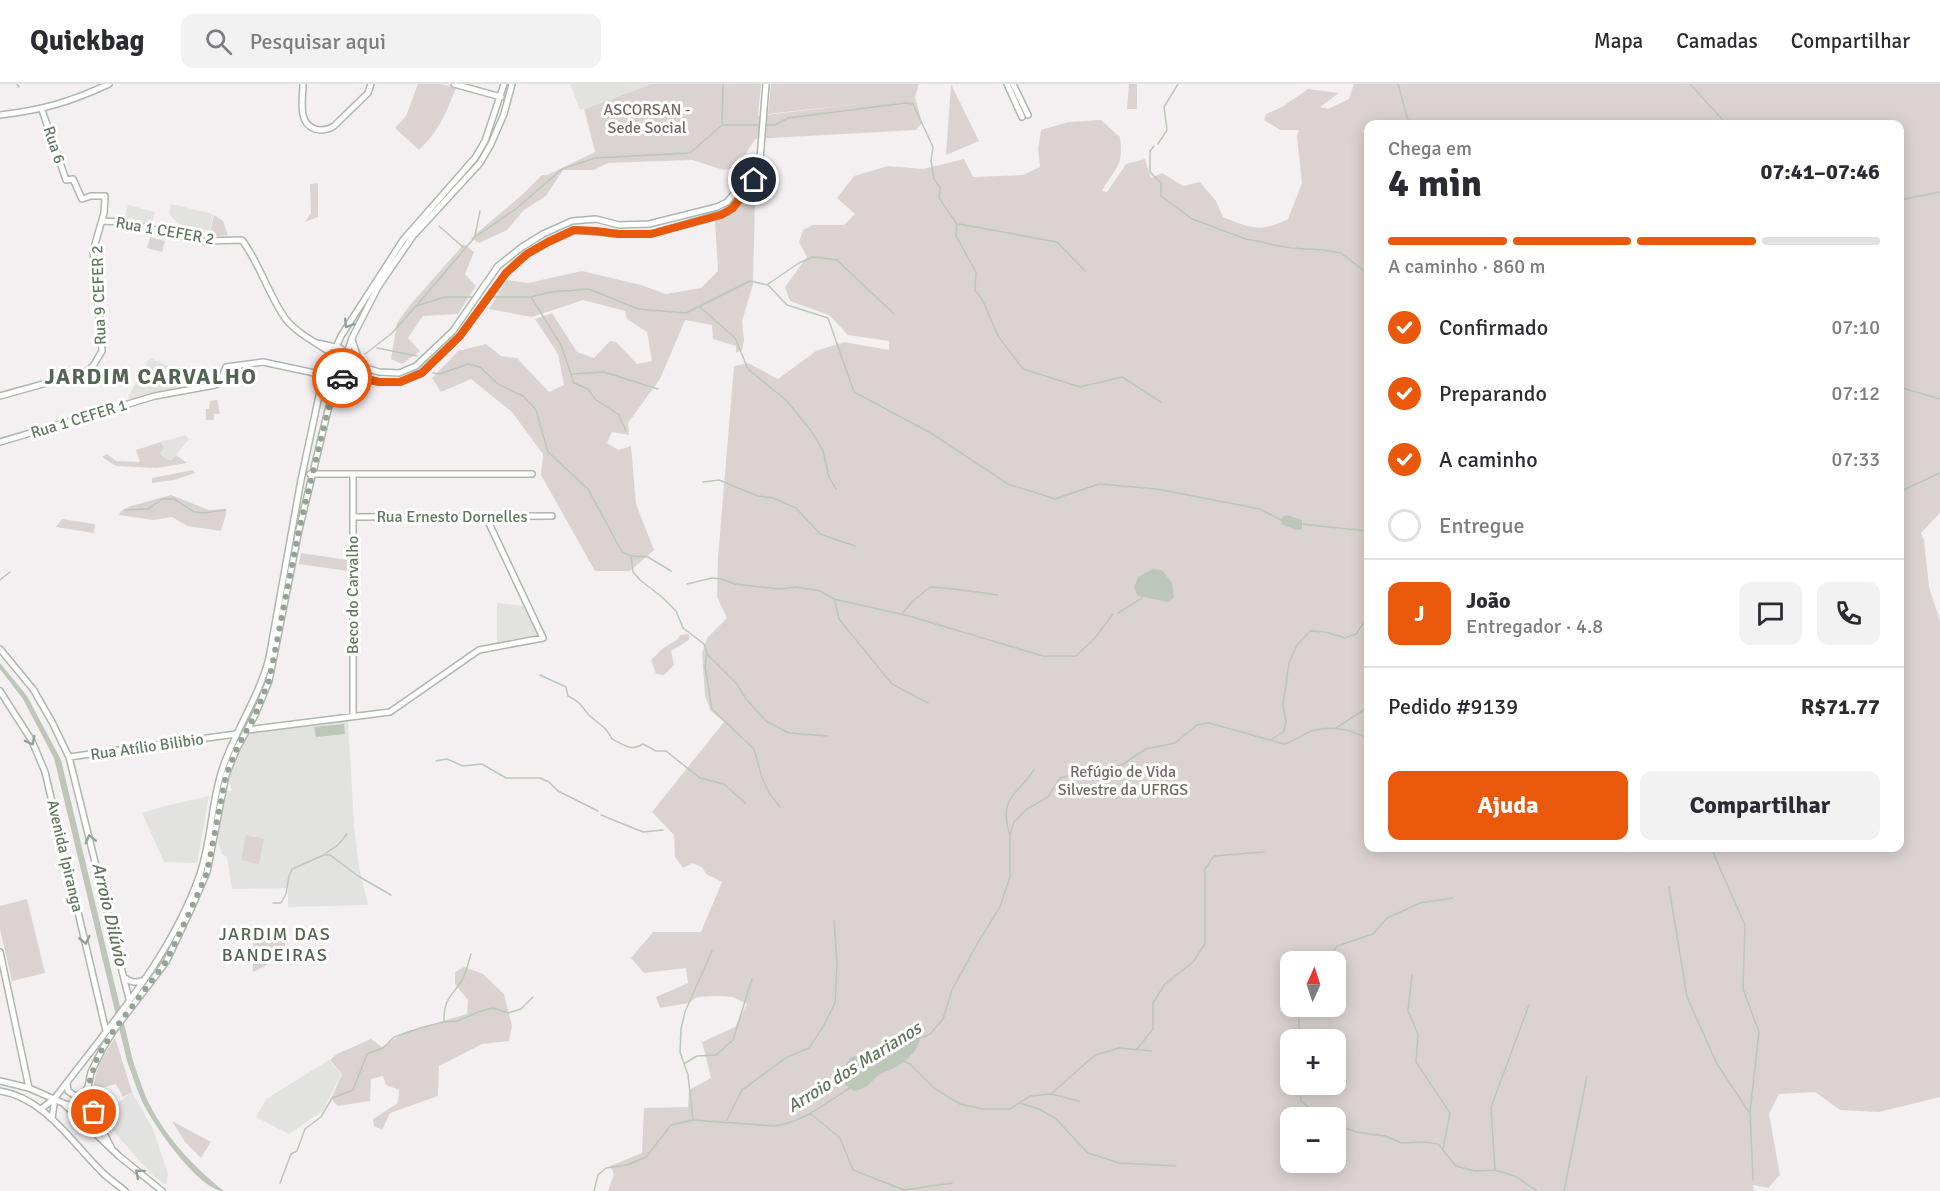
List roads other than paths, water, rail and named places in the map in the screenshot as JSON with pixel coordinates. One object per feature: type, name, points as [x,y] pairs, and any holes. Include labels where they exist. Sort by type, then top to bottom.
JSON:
[{"type":"street","points":[[0,116],[42,110],[77,99],[109,84]]},
{"type":"street","points":[[303,84],[303,120],[315,129],[330,129],[368,93],[371,84]]},
{"type":"street","points":[[454,84],[500,97],[505,100],[506,107]]},
{"type":"street","points":[[67,1083],[68,1091],[75,1096],[83,1094],[88,1087],[97,1058],[114,1030],[166,962],[207,873],[226,775],[269,681],[312,475],[333,394],[352,338],[378,287],[413,236],[480,163],[491,144],[506,107],[512,84]]},
{"type":"street","points":[[339,380],[347,376],[379,382],[400,382],[422,373],[460,336],[506,273],[527,254],[574,230],[651,234],[721,215],[733,208],[759,172],[766,84]]},
{"type":"street","points":[[1007,84],[1025,116],[1013,84]]},
{"type":"street","points":[[41,1109],[55,1098],[67,1083],[160,959],[201,873],[220,773],[235,734],[263,680],[269,658],[303,473],[324,375],[336,347],[378,276],[403,240],[475,158],[485,141],[504,86]]},
{"type":"street","points":[[504,86],[503,95],[508,99]]},
{"type":"street","name":"Rua 6","points":[[42,110],[66,180],[73,179],[82,199],[91,196],[105,196]]},
{"type":"street","points":[[363,366],[379,372],[399,373],[416,366],[453,331],[498,266],[543,234],[572,221],[596,219],[619,225],[649,224],[717,207],[727,202],[759,164]]},
{"type":"street","name":"Rua 9 CEFER 2","points":[[0,396],[86,372],[93,366],[102,351],[93,251],[102,221],[105,196]]},
{"type":"street","name":"Rua 1 CEFER 2","points":[[102,221],[121,222],[202,241],[242,240],[252,254],[285,319],[333,354]]},
{"type":"street","points":[[619,225],[619,234]]},
{"type":"street","points":[[543,234],[548,242]]},
{"type":"street","points":[[352,338],[363,366],[364,378]]},
{"type":"street","name":"Rua 1 CEFER 2","points":[[317,343],[336,347],[363,366]]},
{"type":"street","points":[[333,354],[347,353]]},
{"type":"street","name":"Rua 1 CEFER 1","points":[[0,442],[155,396],[215,385],[220,382],[226,367],[263,362],[324,375]]},
{"type":"street","points":[[320,391],[325,395],[333,394]]},
{"type":"street","points":[[303,473],[312,475],[532,474]]},
{"type":"street","name":"Beco do Carvalho","points":[[353,474],[353,716]]},
{"type":"street","points":[[300,491],[308,492]]},
{"type":"street","name":"Rua Ernesto Dornelles","points":[[353,517],[552,516]]},
{"type":"street","name":"Rua Atílio Bilibio","points":[[69,757],[225,737],[248,730],[393,710],[479,650],[543,638],[486,517]]},
{"type":"street","name":"Avenida Ipiranga","points":[[0,649],[33,689],[69,757],[131,1008]]},
{"type":"street","name":"Avenida Ipiranga","points":[[0,691],[32,741],[45,772],[106,1031]]},
{"type":"street","points":[[235,734],[237,748]]},
{"type":"street","name":"Rua Atílio Bilibio","points":[[225,737],[231,743]]},
{"type":"street","points":[[0,952],[29,1088]]},
{"type":"street","points":[[124,978],[138,983],[145,980]]},
{"type":"street","points":[[0,1082],[29,1088],[95,1116]]},
{"type":"street","points":[[88,1087],[95,1116],[113,1150]]},
{"type":"street","points":[[0,1091],[14,1095],[41,1109],[102,1172],[125,1191]]},
{"type":"street","points":[[52,1118],[55,1098]]},
{"type":"street","points":[[63,1103],[158,1190]]},
{"type":"water","points":[[1287,515],[1302,520],[1302,529],[1296,530],[1281,524],[1282,517]]},
{"type":"water","points":[[1153,569],[1162,570],[1172,583],[1174,598],[1168,602],[1138,596],[1134,588],[1138,577]]},
{"type":"water","name":"Arroio Dilúvio","points":[[0,663],[27,696],[61,760],[133,1061],[146,1097],[161,1124],[179,1148],[224,1191],[202,1180],[177,1154],[147,1111],[140,1096],[127,1061],[54,758],[23,699],[0,669]]},
{"type":"water","points":[[344,724],[345,734],[316,737],[314,727]]},
{"type":"water","points":[[920,1031],[918,1046],[903,1062],[880,1074],[860,1089],[855,1091],[846,1086],[843,1070],[851,1057],[872,1053],[896,1039]]},
{"type":"waterway","points":[[722,125],[723,84]]},
{"type":"waterway","points":[[1158,144],[1167,130],[1164,107],[1178,84]]},
{"type":"waterway","points":[[1398,84],[1408,120]]},
{"type":"waterway","points":[[1690,84],[1722,120]]},
{"type":"waterway","points":[[766,125],[775,125],[788,118],[913,104],[933,147],[931,161],[934,179],[940,187],[939,198],[957,224],[956,236],[976,272],[975,290],[982,299],[998,336],[1023,369],[1080,387],[1122,377],[1161,402]]},
{"type":"waterway","points":[[417,305],[475,237],[516,209],[562,169],[595,158],[690,153],[722,125],[761,125]]},
{"type":"waterway","points":[[1154,146],[1150,151],[1150,172],[1161,183],[1161,196],[1192,219],[1246,239],[1290,248],[1341,253],[1364,271]]},
{"type":"waterway","points":[[1904,199],[1940,192]]},
{"type":"waterway","points":[[475,236],[480,211]]},
{"type":"waterway","points":[[959,224],[1057,242],[1085,271]]},
{"type":"waterway","points":[[439,226],[463,247]]},
{"type":"waterway","points":[[768,284],[799,263],[813,257],[837,260],[894,314]]},
{"type":"waterway","points":[[491,297],[531,297],[551,292],[589,289],[638,309],[686,313],[750,281],[768,285],[787,305],[828,318],[854,392],[931,433],[1008,484],[1055,499],[1099,484],[1157,489],[1260,509],[1281,520]]},
{"type":"waterway","points":[[365,354],[391,334],[416,306],[445,297],[474,297]]},
{"type":"waterway","points":[[531,297],[561,345],[574,383],[588,389],[595,399],[619,415],[626,431]]},
{"type":"waterway","points":[[700,307],[735,338],[748,369],[787,401],[812,432],[823,451],[829,477],[836,489]]},
{"type":"waterway","points":[[377,348],[417,356]]},
{"type":"waterway","points":[[433,373],[440,374],[468,364],[480,367],[498,384],[523,396],[536,410],[548,452],[588,489],[622,552],[631,556],[633,572],[676,611],[683,628],[704,644],[707,653],[705,667],[712,709],[754,749],[762,778],[769,793],[780,807]]},
{"type":"waterway","points":[[572,374],[604,372],[658,389]]},
{"type":"waterway","points":[[1904,388],[1940,399]]},
{"type":"waterway","points":[[1904,490],[1940,473]]},
{"type":"waterway","points":[[703,482],[719,480],[758,496],[773,498],[796,508],[820,534],[855,546]]},
{"type":"waterway","points":[[124,510],[148,509],[162,499],[174,499],[194,512],[225,510]]},
{"type":"waterway","points":[[1300,524],[1364,531]]},
{"type":"waterway","points":[[631,556],[648,557],[671,571]]},
{"type":"waterway","points":[[0,580],[10,572]]},
{"type":"waterway","points":[[687,584],[712,578],[735,584],[780,589],[797,587],[820,591],[834,599],[909,616],[1043,656],[1076,656],[1095,638],[1113,614]]},
{"type":"waterway","points":[[902,614],[930,587],[998,595]]},
{"type":"waterway","points":[[1118,613],[1142,598]]},
{"type":"waterway","points":[[835,601],[839,619],[892,684],[928,703]]},
{"type":"waterway","points":[[1271,740],[1284,731],[1286,721],[1283,705],[1289,663],[1297,645],[1310,631],[1326,632],[1345,638],[1356,634],[1364,622]]},
{"type":"waterway","points":[[707,654],[736,683],[746,699],[766,721],[789,733],[828,736]]},
{"type":"waterway","points":[[540,675],[566,687],[568,696],[579,703],[612,739],[631,748],[643,744],[656,751],[666,751],[700,778],[724,784],[745,803]]},
{"type":"waterway","points":[[1336,728],[1364,710]]},
{"type":"waterway","name":"Arroio dos Marianos","points":[[921,1038],[930,1034],[943,1019],[952,990],[1000,907],[1010,877],[1010,836],[1014,822],[1027,809],[1048,797],[1060,778],[1105,770],[1123,764],[1146,749],[1175,743],[1197,725],[1209,723],[1284,744],[1312,731],[1329,728],[1364,736]]},
{"type":"waterway","points":[[436,761],[447,759],[463,766],[482,764],[506,778],[540,778],[549,782],[558,791],[598,811]]},
{"type":"waterway","points":[[1010,836],[1006,813],[1008,805],[1034,770]]},
{"type":"waterway","points":[[601,815],[643,832],[663,830]]},
{"type":"waterway","points":[[326,853],[338,845],[347,834]]},
{"type":"waterway","points":[[1137,1049],[1153,1029],[1153,1003],[1165,984],[1193,962],[1205,944],[1205,869],[1214,856],[1264,852]]},
{"type":"waterway","points":[[1713,852],[1745,925],[1743,989],[1759,1032],[1750,1112],[1753,1180]]},
{"type":"waterway","points":[[273,903],[281,903],[286,894],[292,869],[324,855],[330,855],[358,876],[391,895]]},
{"type":"waterway","points":[[1669,887],[1687,997],[1717,1064],[1749,1112]]},
{"type":"waterway","points":[[1334,951],[1337,946],[1373,934],[1387,918],[1420,903],[1453,898]]},
{"type":"waterway","points":[[727,1120],[742,1090],[787,1057],[809,1048],[823,1027],[835,1003],[837,965],[834,920]]},
{"type":"waterway","points":[[693,1119],[688,1075],[680,1052],[681,1029],[685,1012],[712,951]]},
{"type":"waterway","points":[[444,1021],[446,1003],[463,979],[471,954]]},
{"type":"waterway","points":[[1412,975],[1408,1011],[1418,1034],[1416,1062],[1450,1113],[1443,1149]]},
{"type":"waterway","points":[[685,1063],[697,1056],[716,1055],[733,1040],[752,979]]},
{"type":"waterway","points":[[280,1183],[291,1154],[297,1151],[305,1129],[321,1117],[332,1098],[353,1090],[367,1054],[383,1048],[394,1037],[420,1028],[457,1021],[493,1008],[508,1013],[521,1009],[533,997]]},
{"type":"waterway","points":[[1495,1170],[1491,1107],[1529,1005]]},
{"type":"waterway","points":[[1299,1017],[1299,1029]]},
{"type":"waterway","points":[[903,1061],[910,1064],[934,1088],[960,1104],[983,1109],[1010,1109],[1030,1096],[1051,1094],[1095,1055],[1119,1048],[1151,1051]]},
{"type":"waterway","points":[[1564,1191],[1587,1076]]},
{"type":"waterway","name":"Arroio dos Marianos","points":[[594,1191],[598,1175],[606,1168],[627,1165],[646,1157],[671,1125],[693,1120],[775,1126],[785,1124],[805,1116],[851,1087]]},
{"type":"waterway","points":[[1051,1094],[1079,1101]]},
{"type":"waterway","points":[[1300,1095],[1301,1101],[1308,1107]]},
{"type":"waterway","points":[[1019,1103],[1039,1109],[1055,1118],[1088,1153],[1119,1163],[1176,1166]]},
{"type":"waterway","points":[[810,1113],[840,1138],[853,1170],[904,1190],[952,1183]]},
{"type":"waterway","points":[[1346,1128],[1385,1136],[1402,1143],[1438,1144],[1456,1166],[1475,1171],[1495,1170],[1515,1176],[1537,1191]]},
{"type":"district","name":"JARDIM CARVALHO","points":[[151,376]]},
{"type":"district","name":"JARDIM DAS BANDEIRAS","points":[[275,944]]},
{"type":"park label","name":"ASCORSAN - Sede Social","points":[[647,119]]},
{"type":"park label","name":"Refúgio de Vida Silvestre da UFRGS","points":[[1123,781]]}]
